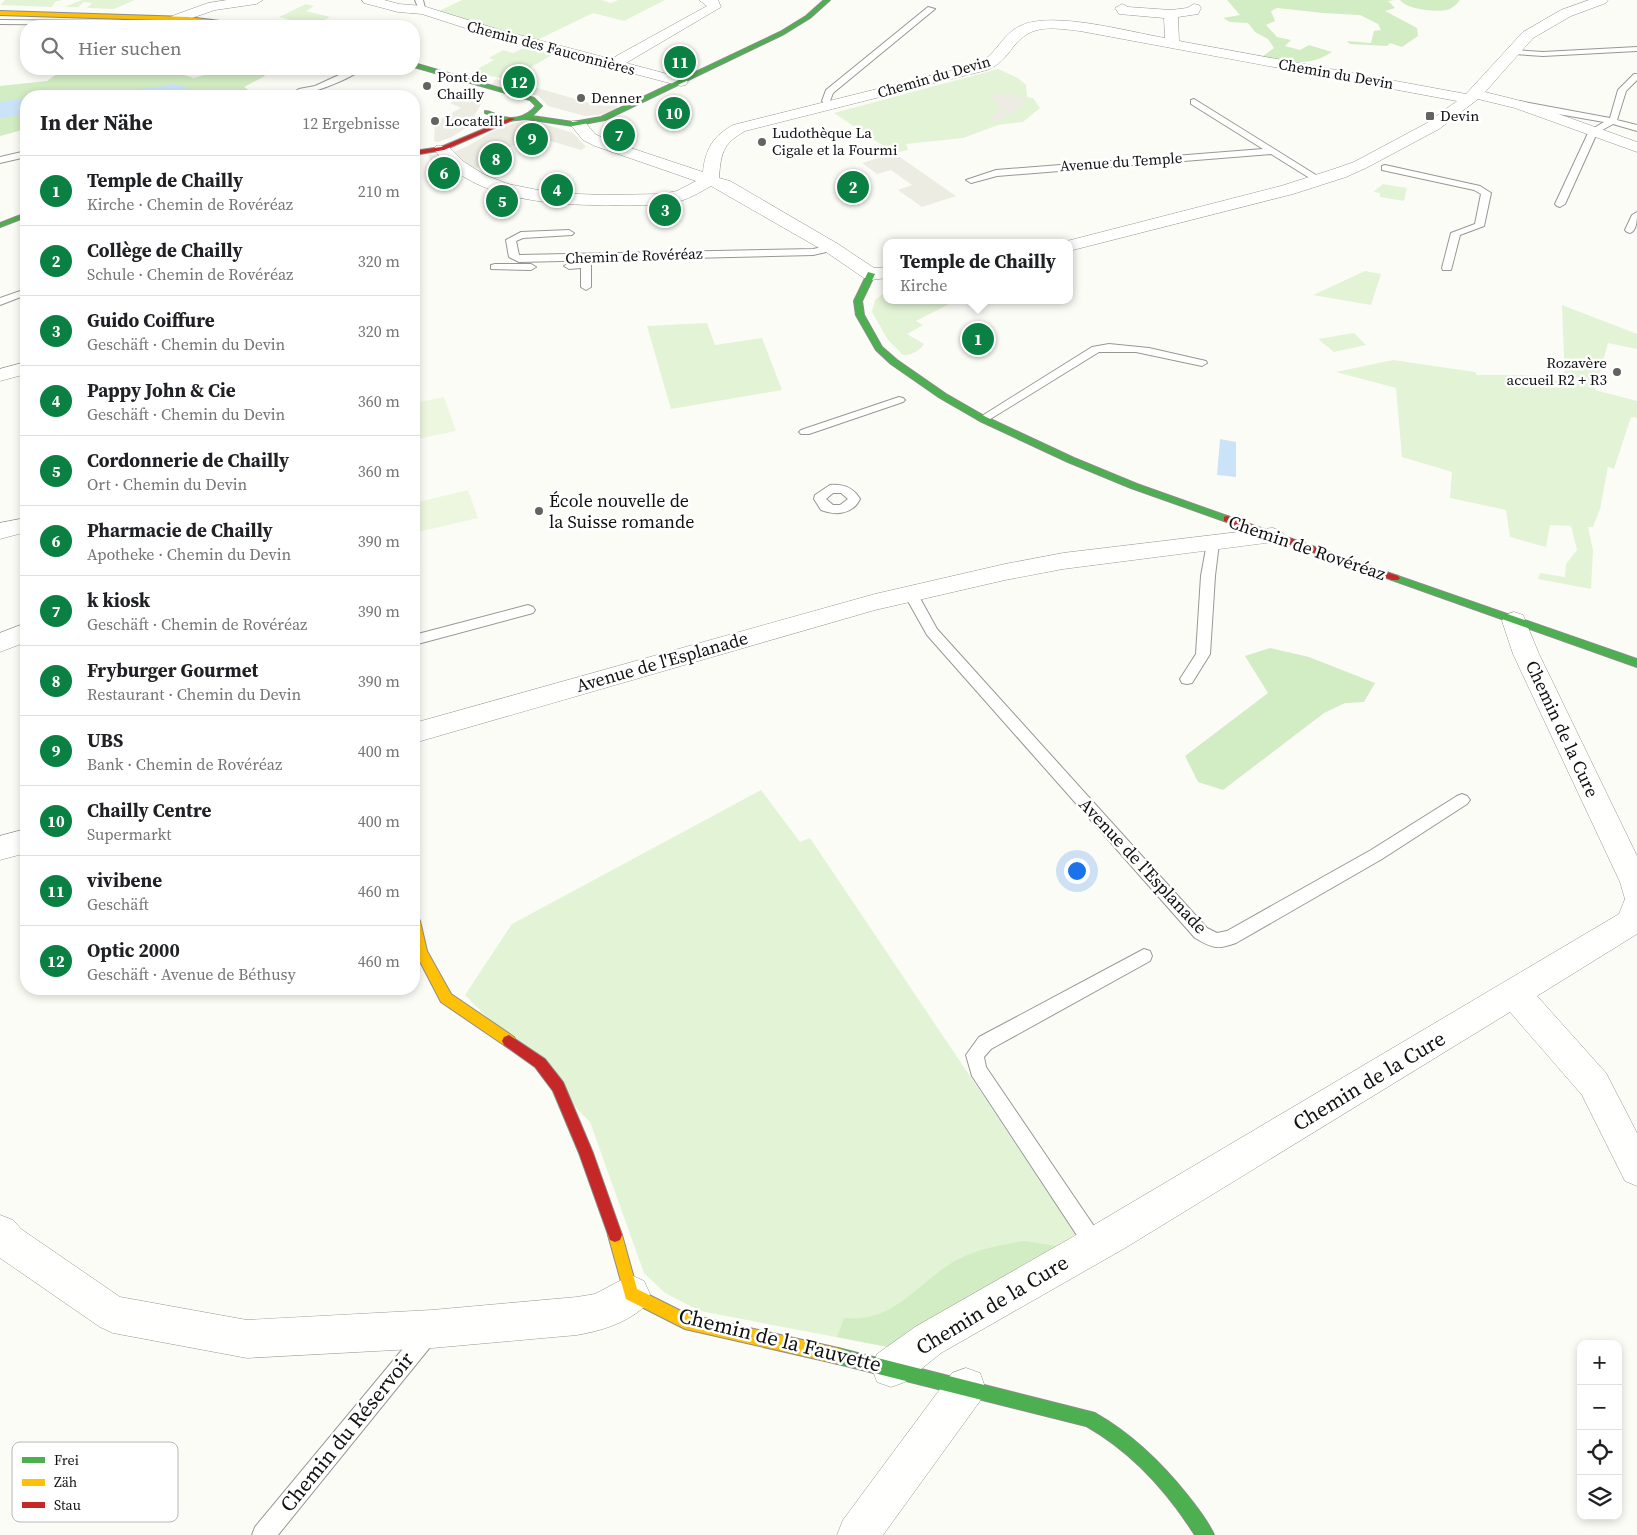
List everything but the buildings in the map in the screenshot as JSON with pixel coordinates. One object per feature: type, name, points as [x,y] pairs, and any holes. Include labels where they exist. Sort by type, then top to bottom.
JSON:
[{"type":"street","points":[[177,19],[223,2],[256,0]]},
{"type":"street","name":"Chemin des Fauconnières","points":[[369,0],[398,8],[421,5],[495,33],[680,82]]},
{"type":"street","points":[[613,64],[714,7],[712,1],[706,0]]},
{"type":"street","points":[[525,117],[554,124],[578,124],[603,119],[797,24],[808,18],[827,0]]},
{"type":"street","points":[[1073,245],[1319,180],[1353,168],[1436,125],[1473,97],[1528,34],[1566,13],[1601,0]]},
{"type":"street","points":[[1122,8],[1124,11],[1153,14],[1171,20],[1193,11],[1194,8]]},
{"type":"street","points":[[0,13],[86,20]]},
{"type":"street","points":[[155,20],[188,20]]},
{"type":"street","points":[[1171,20],[1172,44]]},
{"type":"street","name":"Chemin du Devin","points":[[711,179],[714,150],[720,140],[739,128],[993,63],[1018,32],[1026,28],[1042,25],[1073,26],[1511,103],[1637,147]]},
{"type":"street","name":"Chemin de Rovéréaz","points":[[420,67],[537,102],[539,106],[566,114],[590,137],[600,143],[711,179],[737,191],[838,253],[879,273],[858,301],[860,315],[879,348],[914,376],[983,419],[1071,460],[1134,486],[1637,663]]},
{"type":"street","points":[[420,73],[483,92],[495,101]]},
{"type":"street","points":[[460,142],[480,124],[487,112],[488,105],[495,101],[513,97],[525,98]]},
{"type":"street","points":[[487,112],[498,118],[512,119],[525,117],[537,110],[539,106]]},
{"type":"street","points":[[420,152],[442,149],[512,119]]},
{"type":"street","points":[[442,149],[448,157],[467,172],[489,182],[526,195],[570,200],[600,201],[671,198],[681,195],[711,179]]},
{"type":"street","points":[[0,225],[20,217]]},
{"type":"street","points":[[0,375],[20,370]]},
{"type":"street","points":[[0,531],[20,526]]},
{"type":"street","name":"Avenue de l'Esplanade","points":[[420,731],[847,610],[911,594],[1048,563],[1273,536]]},
{"type":"street","name":"Chemin de la Cure","points":[[1514,621],[1526,654],[1635,882],[1637,892]]},
{"type":"street","points":[[0,643],[20,635]]},
{"type":"street","points":[[0,848],[20,843]]},
{"type":"street","name":"Chemin de la Cure","points":[[891,1368],[928,1340],[1095,1245],[1515,994],[1631,922],[1637,911],[1637,906]]},
{"type":"street","points":[[420,948],[428,968],[446,998],[540,1064],[551,1075],[560,1090],[592,1167],[622,1257],[631,1294]]},
{"type":"street","points":[[1515,994],[1594,1084],[1637,1169]]},
{"type":"street","name":"Chemin du Réservoir","points":[[0,1233],[8,1242],[113,1314],[246,1339],[432,1329],[577,1316],[600,1312],[631,1294]]},
{"type":"street","name":"Chemin de la Fauvette","points":[[631,1294],[685,1320],[891,1368],[1089,1419],[1116,1434],[1159,1475],[1197,1522],[1205,1535]]},
{"type":"street","points":[[858,1535],[966,1387]]},
{"type":"lane","name":"Chemin du Devin","points":[[830,105],[826,101],[830,92],[932,9]]},
{"type":"lane","points":[[0,22],[20,22]]},
{"type":"lane","points":[[1513,52],[1542,54],[1637,49]]},
{"type":"lane","points":[[310,90],[345,75]]},
{"type":"lane","points":[[1560,204],[1593,132],[1613,121],[1622,90],[1637,76]]},
{"type":"lane","points":[[1194,102],[1319,180]]},
{"type":"lane","name":"Chemin du Devin","points":[[1511,103],[1613,121],[1637,128]]},
{"type":"lane","name":"Avenue du Temple","points":[[971,180],[996,173],[1272,151]]},
{"type":"lane","points":[[0,160],[20,155]]},
{"type":"lane","points":[[1385,168],[1478,188],[1486,193],[1480,226],[1456,233],[1447,268]]},
{"type":"lane","points":[[1630,230],[1637,215]]},
{"type":"lane","name":"Chemin de Rovéréaz","points":[[570,233],[521,235],[511,240],[514,257],[519,259],[838,253]]},
{"type":"lane","points":[[678,264],[838,253]]},
{"type":"lane","points":[[495,267],[586,265],[586,287]]},
{"type":"lane","points":[[0,302],[20,294]]},
{"type":"lane","points":[[983,419],[1096,349],[1112,346],[1129,348],[1202,363]]},
{"type":"lane","points":[[805,432],[899,400]]},
{"type":"lane","points":[[1187,679],[1203,654],[1208,576],[1213,543]]},
{"type":"lane","name":"Avenue de l'Esplanade","points":[[911,594],[932,632],[1202,933],[1215,941],[1230,938],[1340,876],[1411,834],[1462,800]]},
{"type":"lane","points":[[420,638],[528,610]]},
{"type":"lane","points":[[1095,1245],[978,1070],[975,1055],[985,1043],[1144,956]]},
{"type":"lane","name":"Chemin du Réservoir","points":[[263,1535],[432,1329]]},
{"type":"green space","points":[[5,0],[62,0],[55,2],[52,7],[0,5]]},
{"type":"green space","points":[[82,0],[135,0],[114,9],[87,8],[92,3],[84,2],[78,7],[64,7]]},
{"type":"green space","points":[[462,0],[602,0],[611,3],[618,0],[665,0],[624,21],[593,13],[533,42],[437,12]]},
{"type":"green space","points":[[1227,0],[1395,0],[1388,1],[1395,8],[1385,11],[1417,28],[1418,36],[1402,47],[1390,43],[1387,46],[1350,44],[1347,41],[1371,43],[1374,31],[1381,30],[1378,24],[1360,15],[1277,8],[1271,11],[1275,21],[1266,25],[1277,37],[1291,40],[1285,46],[1300,50],[1309,45],[1332,52],[1306,62],[1282,60],[1263,56],[1274,48],[1268,39],[1255,32],[1248,23],[1230,22],[1223,18],[1240,15]]},
{"type":"green space","points":[[1400,0],[1460,0],[1447,10],[1436,11],[1415,8]]},
{"type":"green space","points":[[306,4],[314,6],[306,11],[330,17],[324,20],[290,20],[279,17]]},
{"type":"green space","points":[[530,45],[557,52],[509,80],[472,72],[494,60],[489,58],[503,50],[513,53]]},
{"type":"green space","points":[[998,69],[1018,78],[1026,85],[1027,97],[1033,98],[1040,108],[1023,122],[998,125],[963,138],[906,144],[908,150],[894,153],[834,113]]},
{"type":"green space","points":[[55,75],[184,75],[194,78],[205,75],[265,76],[244,87],[249,90],[20,90],[20,131],[0,136],[0,86],[47,81]]},
{"type":"green space","points":[[1383,184],[1407,188],[1404,201],[1380,197],[1380,193],[1373,192]]},
{"type":"green space","points":[[1365,271],[1381,274],[1371,305],[1313,295]]},
{"type":"green space","points":[[883,294],[883,304],[949,304],[916,321],[923,325],[907,334],[924,344],[915,352],[903,355],[888,340],[872,312],[875,300]]},
{"type":"green space","points":[[1562,305],[1637,334],[1637,349],[1608,343],[1595,390],[1637,401],[1637,418],[1631,417],[1614,469],[1608,467],[1600,509],[1593,527],[1588,527],[1593,550],[1591,589],[1538,579],[1540,573],[1565,577],[1566,564],[1577,550],[1571,526],[1550,525],[1546,547],[1510,537],[1506,510],[1450,498],[1452,472],[1402,457],[1396,388],[1336,372],[1393,360],[1475,372],[1477,375],[1536,375],[1565,383]]},
{"type":"green space","points":[[707,323],[715,345],[762,338],[782,390],[671,409],[647,326]]},
{"type":"green space","points":[[1354,333],[1366,345],[1334,352],[1318,339]]},
{"type":"green space","points":[[444,397],[456,431],[420,439],[420,402]]},
{"type":"green space","points":[[468,490],[478,518],[420,532],[420,502]]},
{"type":"green space","points":[[1270,648],[1309,657],[1375,683],[1364,702],[1345,703],[1324,713],[1223,790],[1198,782],[1185,756],[1268,693],[1245,656]]},
{"type":"green space","points":[[761,790],[800,842],[810,838],[1076,1234],[893,1348],[700,1311],[665,1293],[644,1273],[590,1122],[465,995],[512,924]]},
{"type":"green space","points":[[1024,1241],[1056,1246],[893,1348],[837,1337],[844,1318],[861,1318],[888,1310],[912,1294],[947,1266],[965,1256],[984,1249]]},
{"type":"shaded area","points":[[496,79],[505,82],[509,80],[593,104],[605,106],[610,104],[617,106],[617,109],[600,115],[585,116],[548,106],[539,96],[491,85]]},
{"type":"shaded area","points":[[471,92],[480,94],[484,99],[474,116],[479,119],[452,137],[438,142],[434,141],[435,122],[461,108],[450,103]]},
{"type":"shaded area","points":[[1012,94],[1027,98],[1012,113],[994,122],[988,119],[996,114],[999,108],[998,103],[987,96]]},
{"type":"shaded area","points":[[520,121],[541,123],[573,133],[586,147],[581,150],[530,135],[477,168],[454,176],[432,163],[428,155],[451,153],[468,146],[493,131]]},
{"type":"shaded area","points":[[894,153],[956,196],[922,207],[898,190],[912,185],[891,170],[877,174],[862,163]]},
{"type":"water","points":[[1220,439],[1236,442],[1236,477],[1217,475]]},
{"type":"waterway","points":[[0,110],[20,107]]},
{"type":"traffic: fast","points":[[525,117],[573,124],[603,119],[782,33],[808,17],[827,0]]},
{"type":"traffic: fast","points":[[420,67],[532,99],[539,106],[528,116],[515,120],[500,118],[487,112]]},
{"type":"traffic: fast","points":[[0,225],[20,217]]},
{"type":"traffic: fast","points":[[871,274],[858,301],[860,315],[879,348],[894,362],[943,396],[983,419],[1071,460],[1134,486],[1227,519]]},
{"type":"traffic: fast","points":[[1395,578],[1637,663]]},
{"type":"traffic: fast","points":[[838,1356],[1089,1419],[1116,1435],[1140,1455],[1176,1495],[1205,1535]]},
{"type":"traffic: slow","points":[[0,13],[198,20]]},
{"type":"traffic: slow","points":[[420,948],[446,998],[509,1041]]},
{"type":"traffic: slow","points":[[615,1235],[631,1294],[685,1321],[838,1356]]},
{"type":"traffic: jam","points":[[420,152],[442,149],[512,119]]},
{"type":"traffic: jam","points":[[1227,519],[1395,578]]},
{"type":"traffic: jam","points":[[509,1041],[540,1063],[558,1087],[586,1153],[615,1235]]},
{"type":"place","name":"vivibene","points":[[680,62]]},
{"type":"place","name":"Optic 2000","points":[[519,82]]},
{"type":"place","name":"Pont de Chailly","points":[[427,86]]},
{"type":"place","name":"Denner","points":[[581,98]]},
{"type":"place","name":"Chailly Centre","points":[[674,113]]},
{"type":"place","name":"Devin","points":[[1430,116]]},
{"type":"place","name":"Locatelli","points":[[435,121]]},
{"type":"place","name":"k kiosk","points":[[619,135]]},
{"type":"place","name":"UBS","points":[[532,139]]},
{"type":"place","name":"Ludothèque La Cigale et la Fourmi","points":[[762,142]]},
{"type":"place","name":"Fryburger Gourmet","points":[[496,159]]},
{"type":"place","name":"Pharmacie de Chailly","points":[[444,173]]},
{"type":"place","name":"Collège de Chailly","points":[[853,187]]},
{"type":"place","name":"Pappy John & Cie","points":[[557,190]]},
{"type":"place","name":"Cordonnerie de Chailly","points":[[502,201]]},
{"type":"place","name":"Guido Coiffure","points":[[665,210]]},
{"type":"place","name":"Temple de Chailly","points":[[978,339]]},
{"type":"place","name":"Rozavère accueil R2 + R3","points":[[1617,372]]},
{"type":"place","name":"École nouvelle de la Suisse romande","points":[[539,511]]}]
